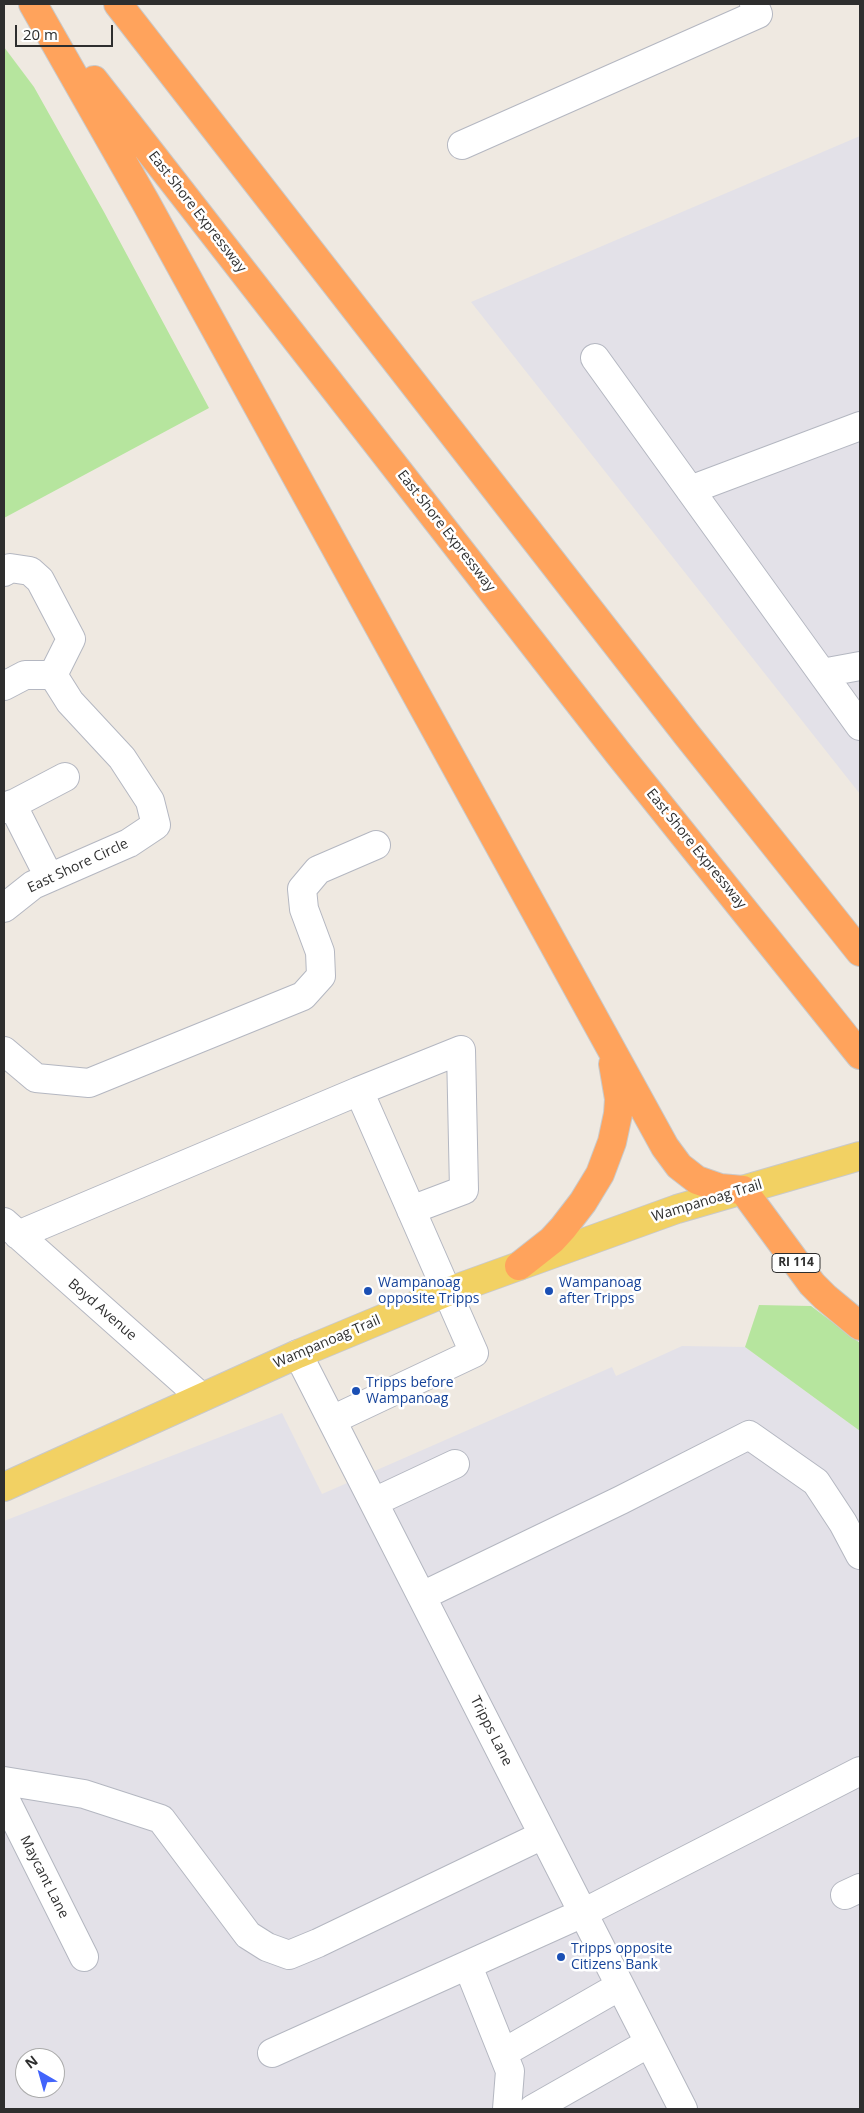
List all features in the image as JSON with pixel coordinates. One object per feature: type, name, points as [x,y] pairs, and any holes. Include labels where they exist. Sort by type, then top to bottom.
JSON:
[{"type":"highway","points":[[34,4],[132,176],[665,1147],[679,1166],[697,1180],[725,1189],[743,1190]]},
{"type":"highway","name":"East Shore Expressway","points":[[34,4],[618,753],[860,1055]]},
{"type":"highway","points":[[118,4],[687,735],[860,952]]},
{"type":"highway","points":[[519,1266],[552,1240],[574,1215],[592,1189],[612,1142],[618,1114],[617,1085],[612,1056],[601,1029]]},
{"type":"highway","name":"RI 114","points":[[743,1190],[812,1284],[824,1297],[860,1326]]},
{"type":"main road","name":"Wampanoag Trail","points":[[4,1487],[298,1354],[447,1292],[660,1215],[848,1159]]},
{"type":"street","points":[[462,145],[758,14],[754,4]]},
{"type":"street","points":[[595,358],[860,726]]},
{"type":"street","points":[[690,490],[860,426]]},
{"type":"street","points":[[4,572],[10,568],[30,571],[40,580],[71,639],[53,675],[25,675],[4,686]]},
{"type":"street","points":[[822,673],[860,666]]},
{"type":"street","name":"East Shore Circle","points":[[4,908],[33,885],[129,843],[156,825],[150,801],[122,758],[70,702],[53,675]]},
{"type":"street","points":[[49,877],[8,807],[65,776]]},
{"type":"street","points":[[4,1052],[36,1078],[89,1083],[303,996],[320,976],[320,952],[304,909],[302,889],[318,870],[376,844]]},
{"type":"street","points":[[11,1228],[462,1050],[464,1190],[411,1210]]},
{"type":"street","points":[[332,1420],[474,1353],[359,1091]]},
{"type":"street","name":"Boyd Avenue","points":[[11,1228],[201,1398]]},
{"type":"street","name":"Tripps Lane","points":[[298,1354],[683,2109]]},
{"type":"street","points":[[422,1596],[621,1500],[749,1435],[816,1482],[852,1526],[860,1555]]},
{"type":"street","points":[[374,1502],[455,1464]]},
{"type":"street","points":[[272,2053],[583,1913],[860,1771]]},
{"type":"street","points":[[4,1781],[84,1794],[161,1819],[248,1935],[267,1947],[289,1955],[544,1835]]},
{"type":"street","name":"Maycant Lane","points":[[4,1797],[84,1957]]},
{"type":"street","points":[[468,1966],[510,2071],[507,2109]]},
{"type":"street","points":[[502,2053],[620,1986]]},
{"type":"street","points":[[533,2109],[649,2043]]},
{"type":"shaded area","points":[[860,136],[860,794],[471,302]]},
{"type":"shaded area","points":[[682,1346],[745,1347],[860,1431],[860,2109],[4,2109],[4,1521],[282,1413],[322,1494],[612,1367],[616,1376]]},
{"type":"green space","points":[[4,47],[34,87],[104,212],[209,408],[4,518]]},
{"type":"green space","points":[[759,1305],[811,1306],[860,1343],[860,1431],[745,1347]]},
{"type":"place","name":"Wampanoag opposite Tripps","points":[[368,1291]]},
{"type":"place","name":"Wampanoag after Tripps","points":[[549,1291]]},
{"type":"place","name":"Tripps before Wampanoag","points":[[356,1391]]},
{"type":"place","name":"Tripps opposite Citizens Bank","points":[[561,1957]]}]
